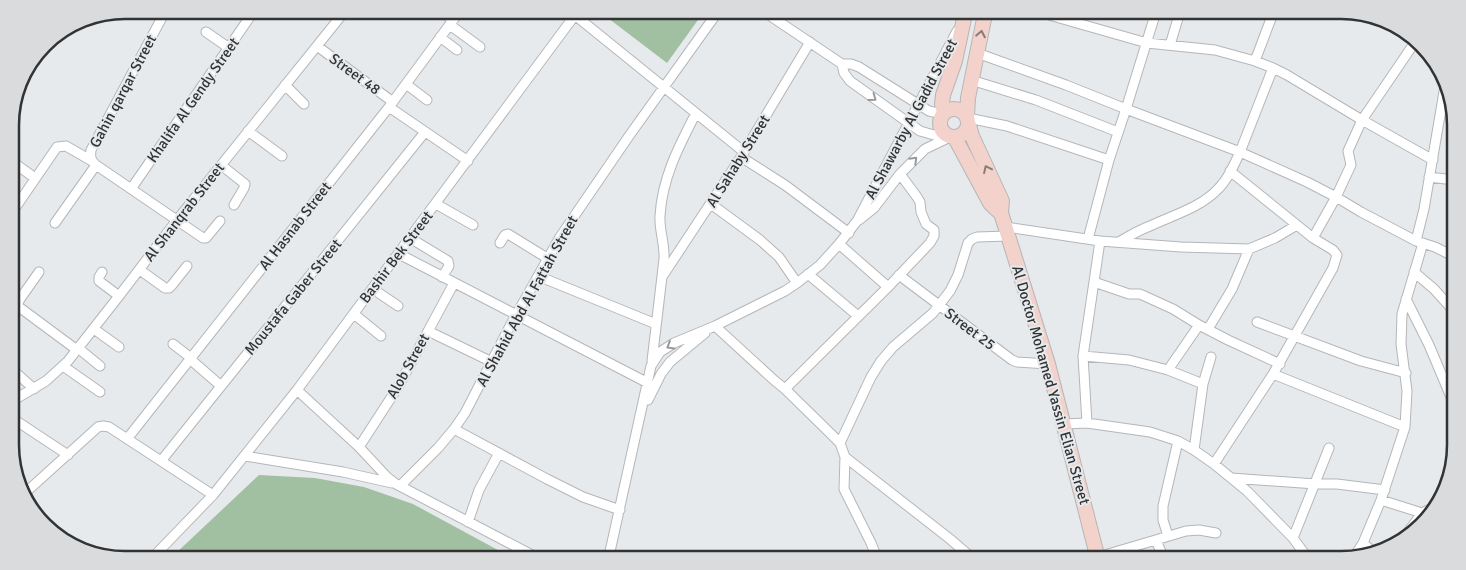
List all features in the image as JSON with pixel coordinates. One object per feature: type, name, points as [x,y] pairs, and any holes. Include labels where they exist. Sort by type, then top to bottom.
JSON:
[{"type":"main road","points":[[944,114],[943,95],[955,61],[964,19]]},
{"type":"main road","points":[[968,120],[964,113],[952,109],[944,114],[940,126],[950,136],[964,134],[968,120],[968,98],[983,19]]},
{"type":"main road","name":"Al Doctor Mohamed Yassin Elian Street","points":[[968,120],[972,136],[1002,201],[1001,213],[1048,364],[1096,551]]},
{"type":"main road","name":"Al Doctor Mohamed Yassin Elian Street","points":[[950,136],[990,203],[1001,213]]},
{"type":"street","name":"Gahin qarqar Street","points":[[161,19],[91,150],[90,156],[94,163],[204,238],[220,221]]},
{"type":"street","name":"Khalifa Al Gendy Street","points":[[131,189],[248,19]]},
{"type":"street","name":"Al Shanqrab Street","points":[[19,397],[46,381],[78,349],[177,220],[339,19]]},
{"type":"street","points":[[448,19],[480,47]]},
{"type":"street","name":"Al Hasnab Street","points":[[127,439],[391,105],[453,19]]},
{"type":"street","name":"Bashir Bek Street","points":[[159,551],[213,495],[297,390],[468,161],[569,19]]},
{"type":"street","points":[[579,19],[696,113],[743,154],[849,233]]},
{"type":"street","name":"Al Shahid Abd Al Fattah Street","points":[[398,485],[438,448],[465,413],[516,314],[574,215],[713,19]]},
{"type":"street","points":[[778,19],[842,64],[851,64],[859,67],[929,111],[944,114]]},
{"type":"street","name":"Al Shawarby Al Gadid Street","points":[[611,551],[651,366],[655,358],[667,347],[715,326],[785,291],[808,274],[840,244],[857,221],[963,19]]},
{"type":"street","points":[[1066,19],[1147,43],[1215,50],[1255,61],[1287,75],[1433,160]]},
{"type":"street","points":[[1087,24],[1088,19]]},
{"type":"street","points":[[1088,239],[1118,132],[1154,19]]},
{"type":"street","points":[[1170,45],[1178,19]]},
{"type":"street","points":[[1255,61],[1271,19]]},
{"type":"street","points":[[206,32],[228,48]]},
{"type":"street","points":[[440,37],[457,50]]},
{"type":"street","name":"Al Sahaby Street","points":[[662,277],[743,154],[810,42]]},
{"type":"street","name":"Street 48","points":[[317,46],[425,132],[468,161]]},
{"type":"street","points":[[1313,238],[1351,165],[1348,151],[1362,120],[1412,46]]},
{"type":"street","points":[[977,53],[1240,152],[1306,182],[1420,242],[1447,253]]},
{"type":"street","points":[[842,64],[844,73],[850,81],[909,124],[928,134],[950,136]]},
{"type":"street","points":[[1119,242],[1196,205],[1218,189],[1230,172],[1240,152],[1273,68]]},
{"type":"street","points":[[971,80],[1036,100],[1118,132]]},
{"type":"street","points":[[406,84],[427,100]]},
{"type":"street","points":[[285,86],[304,104]]},
{"type":"street","points":[[1358,550],[1385,490],[1405,427],[1407,391],[1401,329],[1402,314],[1420,242],[1443,96]]},
{"type":"street","points":[[651,366],[664,252],[660,216],[667,175],[696,113]]},
{"type":"street","points":[[968,120],[1007,126],[1110,160]]},
{"type":"street","points":[[248,131],[282,156]]},
{"type":"street","name":"Moustafa Gaber Street","points":[[161,461],[425,132]]},
{"type":"street","name":"Al Shawarby Al Gadid Street","points":[[857,221],[874,208],[900,174],[925,149],[950,136]]},
{"type":"street","points":[[19,202],[54,149],[60,146],[69,147],[94,163],[55,223]]},
{"type":"street","points":[[221,165],[245,184],[234,205]]},
{"type":"street","points":[[19,166],[35,178]]},
{"type":"street","points":[[1214,464],[1280,364],[1333,268],[1337,255],[1230,172]]},
{"type":"street","points":[[786,389],[900,275],[930,243],[934,236],[934,230],[926,224],[921,212],[920,202],[900,174]]},
{"type":"street","points":[[1429,177],[1447,179]]},
{"type":"street","points":[[436,204],[473,225]]},
{"type":"street","points":[[711,204],[760,240],[779,257],[797,283]]},
{"type":"street","points":[[840,443],[871,377],[881,361],[893,347],[939,306],[954,283],[962,266],[968,243],[976,237],[1007,231],[1041,231],[1100,241],[1249,249],[1276,238],[1297,225]]},
{"type":"street","points":[[500,243],[505,235],[508,234],[548,258]]},
{"type":"street","points":[[410,238],[448,261],[449,266],[442,276]]},
{"type":"street","points":[[1087,423],[1083,350],[1100,241]]},
{"type":"street","points":[[840,244],[888,287]]},
{"type":"street","points":[[1208,330],[1232,289],[1249,249]]},
{"type":"street","points":[[399,254],[648,383]]},
{"type":"street","points":[[140,270],[165,288],[169,288],[187,266]]},
{"type":"street","points":[[19,301],[39,272]]},
{"type":"street","points":[[102,272],[99,281],[119,296]]},
{"type":"street","points":[[1414,272],[1447,303]]},
{"type":"street","points":[[808,274],[858,316]]},
{"type":"street","name":"Street 25","points":[[900,275],[1012,360],[1048,364]]},
{"type":"street","points":[[538,276],[656,324]]},
{"type":"street","points":[[1094,282],[1129,294],[1140,294],[1147,297],[1208,330],[1280,364]]},
{"type":"street","name":"Alob Street","points":[[359,448],[398,387],[454,283]]},
{"type":"street","points":[[373,289],[398,306]]},
{"type":"street","points":[[1406,299],[1429,345],[1447,388]]},
{"type":"street","points":[[19,307],[100,366]]},
{"type":"street","points":[[354,314],[381,336]]},
{"type":"street","points":[[1257,322],[1361,361],[1406,373]]},
{"type":"street","points":[[1168,370],[1199,324]]},
{"type":"street","points":[[715,326],[786,389],[840,443],[845,457],[844,489],[874,551]]},
{"type":"street","name":"Al Shawarby Al Gadid Street","points":[[642,411],[661,374],[670,362],[715,326]]},
{"type":"street","points":[[94,329],[119,347]]},
{"type":"street","points":[[428,331],[492,362]]},
{"type":"street","points":[[173,344],[221,386]]},
{"type":"street","points":[[1083,356],[1129,360],[1168,370],[1203,384]]},
{"type":"street","points":[[1194,450],[1203,384],[1211,357]]},
{"type":"street","points":[[63,366],[100,392]]},
{"type":"street","points":[[1273,374],[1405,427]]},
{"type":"street","points":[[19,375],[34,389]]},
{"type":"street","points":[[297,390],[387,477],[398,485],[524,551]]},
{"type":"street","points":[[19,422],[68,454]]},
{"type":"street","points":[[1064,424],[1087,423],[1150,432],[1178,441],[1214,464],[1247,491],[1293,538],[1302,551]]},
{"type":"street","points":[[29,490],[98,428],[106,426],[213,495]]},
{"type":"street","points":[[454,429],[583,497],[620,510]]},
{"type":"street","points":[[1168,536],[1163,520],[1163,506],[1178,441]]},
{"type":"street","points":[[1293,538],[1329,448]]},
{"type":"street","points":[[468,522],[479,490],[499,453]]},
{"type":"street","points":[[245,456],[344,472],[398,485]]},
{"type":"street","points":[[845,457],[964,551]]},
{"type":"street","points":[[1231,478],[1337,484],[1385,490]]},
{"type":"street","points":[[1381,500],[1424,511]]},
{"type":"street","points":[[1121,551],[1192,530],[1216,533]]},
{"type":"street","points":[[1156,540],[1161,551]]},
{"type":"street","points":[[1362,543],[1368,548]]},
{"type":"green space","points":[[609,19],[699,19],[667,63]]},
{"type":"green space","points":[[259,475],[315,478],[364,487],[413,504],[500,551],[178,551]]}]
